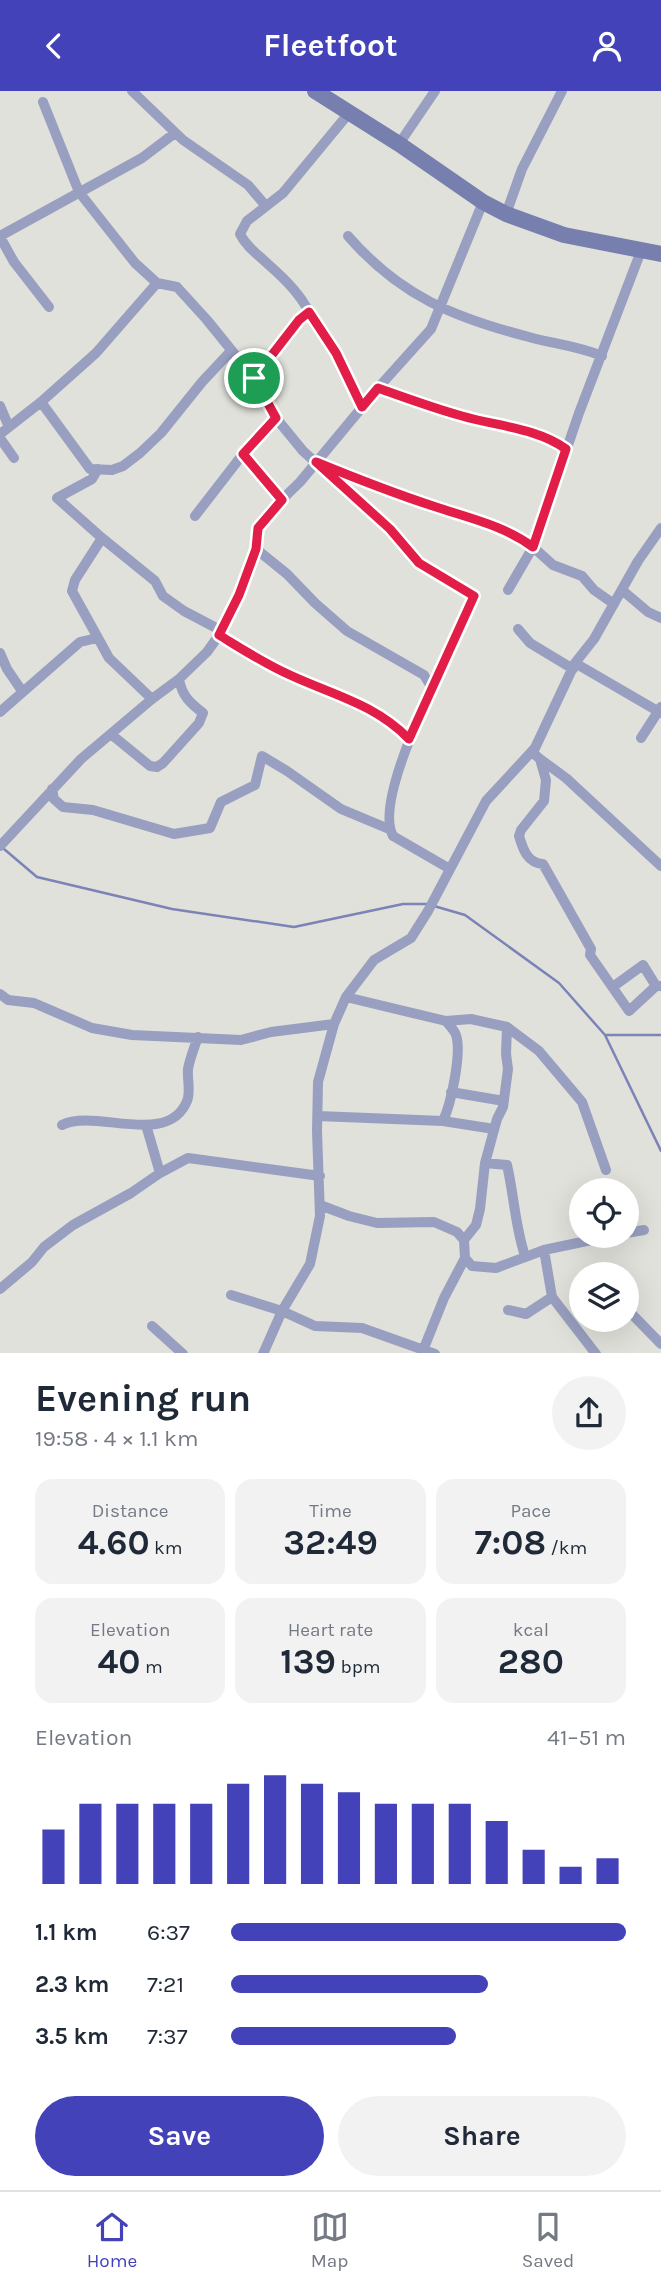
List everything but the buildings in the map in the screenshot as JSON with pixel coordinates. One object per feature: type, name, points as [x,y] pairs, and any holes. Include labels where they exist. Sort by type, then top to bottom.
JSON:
[{"type":"main road","points":[[315,91],[400,144],[483,202],[506,214],[564,235],[661,254]]},
{"type":"street","points":[[132,91],[175,133],[248,185],[265,205]]},
{"type":"street","points":[[400,144],[435,91]]},
{"type":"street","points":[[506,214],[522,169],[562,91]]},
{"type":"street","points":[[43,101],[79,192],[135,263],[157,283],[177,287],[254,378],[276,418],[303,450],[390,529],[419,563],[474,596],[409,739],[390,801],[389,829],[393,836],[450,869]]},
{"type":"street","points":[[349,113],[283,194],[247,221],[240,234],[245,244],[298,294],[336,353],[362,407]]},
{"type":"street","points":[[49,307],[14,262],[0,237],[155,149],[175,133]]},
{"type":"street","points":[[0,846],[81,759],[179,679],[207,652],[239,595],[256,549],[258,528],[431,329],[483,202]]},
{"type":"street","points":[[348,236],[376,264],[441,309],[481,325],[580,347],[602,356]]},
{"type":"street","points":[[508,590],[533,547],[566,449],[641,251]]},
{"type":"street","points":[[3,433],[96,353],[157,283]]},
{"type":"street","points":[[254,378],[299,320],[309,312]]},
{"type":"street","points":[[41,402],[90,469],[112,470],[123,466],[161,433],[231,351]]},
{"type":"street","points":[[378,388],[463,417],[538,435],[566,449]]},
{"type":"street","points":[[0,406],[3,433],[15,458]]},
{"type":"street","points":[[195,516],[243,454],[276,418]]},
{"type":"street","points":[[243,454],[282,500]]},
{"type":"street","points":[[316,462],[496,526],[519,537],[553,565],[582,576],[594,590],[614,604]]},
{"type":"street","points":[[98,469],[92,479],[57,498],[155,581],[163,596],[291,675],[352,699],[396,725],[409,739]]},
{"type":"street","points":[[614,986],[643,965],[658,986],[629,1011],[590,955],[590,949],[543,864],[525,854],[519,836],[544,801],[546,780],[535,748],[574,666],[594,639],[638,561],[660,530]]},
{"type":"street","points":[[102,538],[75,580],[72,591],[110,658],[152,699]]},
{"type":"street","points":[[256,549],[287,573],[315,603],[347,631],[411,670],[424,675],[432,688]]},
{"type":"street","points":[[622,590],[648,612],[661,618]]},
{"type":"street","points":[[518,629],[530,643],[660,710],[641,738]]},
{"type":"street","points":[[0,712],[80,642],[97,638]]},
{"type":"street","points":[[0,653],[22,691]]},
{"type":"street","points":[[113,735],[150,766],[157,767],[163,763],[199,723],[203,713],[188,701],[181,691],[179,679]]},
{"type":"street","points":[[52,789],[54,799],[63,807],[93,810],[174,834],[194,833],[210,828],[221,802],[255,785],[262,756],[341,809],[389,829]]},
{"type":"street","points":[[536,756],[566,778],[661,866]]},
{"type":"street","points":[[263,1353],[282,1311],[310,1264],[320,1216],[318,1082],[334,1024],[346,996],[374,960],[411,938],[431,906],[486,801],[536,756]]},
{"type":"street","points":[[346,996],[446,1021],[471,1019],[508,1027],[539,1051],[582,1102],[606,1170]]},
{"type":"street","points":[[2,997],[34,1003],[92,1028],[132,1035],[241,1040],[334,1024]]},
{"type":"street","points":[[443,1121],[457,1056],[456,1035],[446,1021]]},
{"type":"street","points":[[464,1240],[476,1224],[485,1163],[503,1101],[508,1069],[508,1027]]},
{"type":"street","points":[[62,1125],[84,1118],[94,1122],[146,1125],[164,1122],[178,1114],[188,1100],[188,1071],[198,1037]]},
{"type":"street","points":[[451,1092],[503,1101]]},
{"type":"street","points":[[318,1115],[443,1121],[494,1129]]},
{"type":"street","points":[[146,1125],[160,1173]]},
{"type":"street","points":[[0,1289],[32,1262],[44,1247],[73,1225],[188,1158],[320,1176]]},
{"type":"street","points":[[485,1163],[507,1165],[514,1194],[516,1230],[525,1256]]},
{"type":"street","points":[[231,1295],[282,1311],[315,1326],[362,1328],[429,1351],[444,1298],[465,1258],[464,1240],[457,1232],[434,1222],[377,1223],[320,1205]]},
{"type":"street","points":[[639,1231],[644,1230]]},
{"type":"street","points":[[465,1258],[472,1266],[496,1268],[544,1249],[569,1244]]},
{"type":"street","points":[[544,1249],[552,1297],[596,1353]]},
{"type":"street","points":[[508,1310],[526,1314],[552,1297]]},
{"type":"street","points":[[639,1321],[661,1344]]},
{"type":"street","points":[[152,1326],[183,1353]]},
{"type":"waterway","points":[[4,849],[37,877],[172,909],[294,927],[403,904],[427,904]]},
{"type":"waterway","points":[[434,906],[465,915],[559,983],[605,1035],[661,1151]]},
{"type":"waterway","points":[[605,1035],[661,1035]]},
{"type":"route","points":[[309,312],[336,353],[362,407],[378,388],[463,417],[538,435],[566,449],[533,547],[496,526],[432,506],[316,462],[390,529],[419,563],[474,596],[409,739],[396,725],[352,699],[291,675],[219,635],[239,595],[256,549],[258,528],[282,500],[243,454],[276,418],[254,378],[299,320],[309,312]]}]
